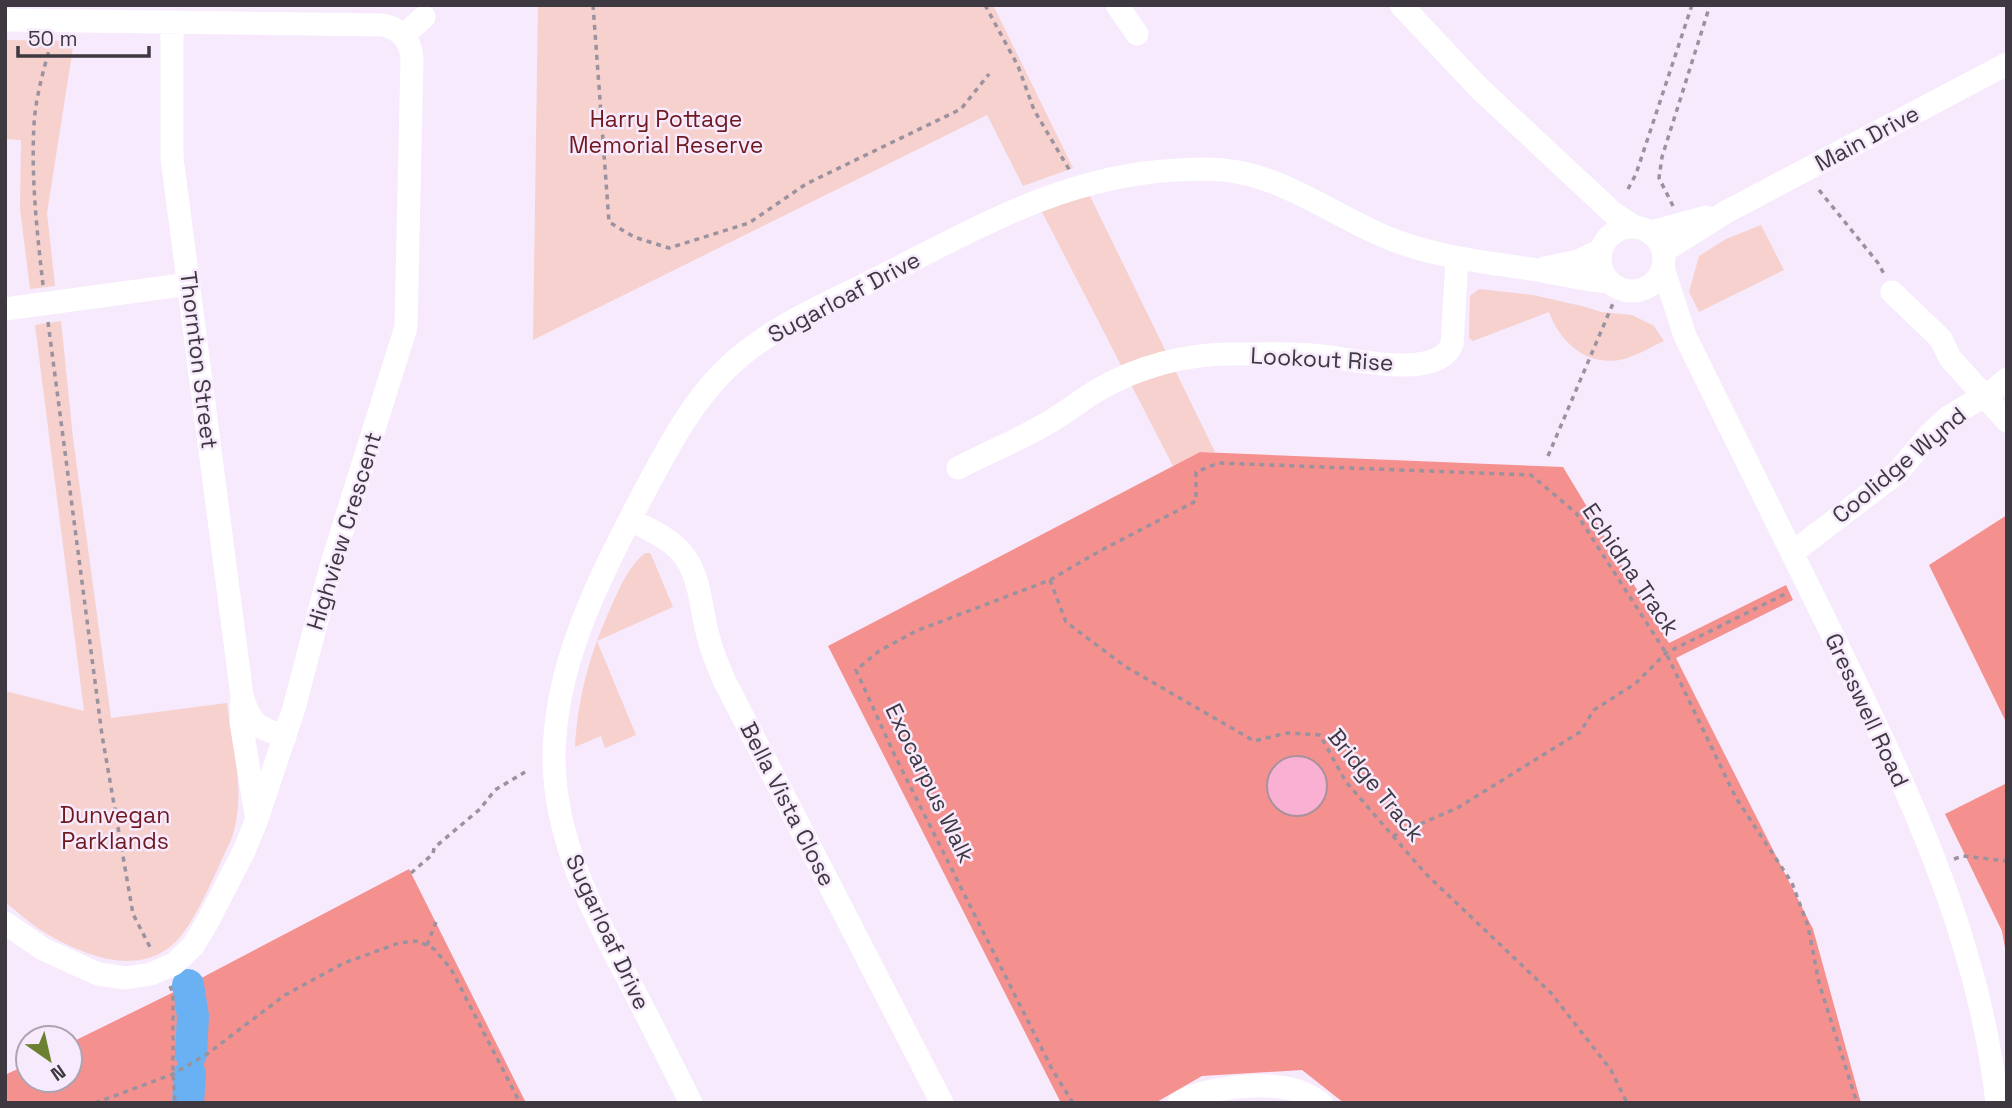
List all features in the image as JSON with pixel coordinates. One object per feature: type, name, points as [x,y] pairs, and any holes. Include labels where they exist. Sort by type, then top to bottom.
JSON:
[{"type":"street","points":[[1117,5],[1137,34]]},
{"type":"street","points":[[1401,5],[1479,88],[1579,180],[1612,212],[1642,229],[1661,244],[1664,260],[1654,283],[1622,287],[1600,267],[1602,246],[1579,180]]},
{"type":"street","points":[[5,20],[383,25],[396,29],[403,36],[424,17]]},
{"type":"street","name":"Thornton Street","points":[[172,22],[171,140],[242,696],[241,722],[257,819]]},
{"type":"street","name":"Highview Crescent","points":[[5,923],[43,949],[98,974],[126,978],[162,970],[183,957],[201,936],[257,819],[285,737],[332,563],[406,327],[412,58],[411,49],[403,36]]},
{"type":"street","name":"Main Drive","points":[[1664,260],[1726,212],[2007,64]]},
{"type":"street","name":"Sugarloaf Drive","points":[[691,1103],[582,888],[567,845],[554,760],[558,705],[570,653],[585,614],[663,455],[692,408],[725,370],[760,341],[997,218],[1052,194],[1144,173],[1178,170],[1233,171],[1294,192],[1392,239],[1457,259],[1535,269],[1622,287]]},
{"type":"street","name":"Main Drive","points":[[1642,229],[1726,212]]},
{"type":"street","points":[[1602,246],[1612,233],[1622,228],[1642,229]]},
{"type":"street","name":"Sugarloaf Drive","points":[[1535,269],[1578,261],[1602,246]]},
{"type":"street","name":"Lookout Rise","points":[[958,468],[1042,427],[1114,382],[1182,358],[1226,354],[1312,355],[1386,365],[1441,359],[1452,344],[1457,259]]},
{"type":"street","name":"Gresswell Road","points":[[1664,260],[1685,335],[1890,752],[1936,866],[1956,917],[1980,997],[1988,1032],[1997,1103]]},
{"type":"street","points":[[5,309],[189,284]]},
{"type":"street","name":"Gresswell Road","points":[[1622,287],[1658,305],[1685,335]]},
{"type":"street","points":[[1892,292],[1941,339],[1950,358],[2007,421]]},
{"type":"street","name":"Coolidge Wynd","points":[[1793,553],[1850,506],[1898,472],[1947,418],[2007,379]]},
{"type":"street","name":"Bella Vista Close","points":[[630,519],[668,541],[690,564],[699,590],[709,642],[724,680],[942,1103]]},
{"type":"street","name":"Thornton Street","points":[[242,696],[252,721],[257,726],[285,737]]},
{"type":"street","points":[[247,759],[255,762],[276,762]]},
{"type":"street","points":[[1179,1103],[1211,1091],[1267,1086],[1302,1092],[1321,1103]]},
{"type":"path","points":[[593,5],[609,222],[634,237],[669,248],[749,223],[806,184],[961,108],[989,74]]},
{"type":"path","points":[[985,5],[1018,66],[1034,110],[1080,186]]},
{"type":"path","points":[[1628,188],[1636,174],[1692,5]]},
{"type":"path","points":[[1674,208],[1659,178],[1662,158],[1710,5]]},
{"type":"path","points":[[43,289],[34,202],[34,124],[48,21]]},
{"type":"path","points":[[1819,190],[1878,263],[1892,292]]},
{"type":"path","points":[[1548,456],[1622,287]]},
{"type":"path","points":[[47,317],[102,735],[133,914],[173,993],[173,1074],[176,1103]]},
{"type":"path","name":"Echidna Track","points":[[1050,580],[1196,501],[1196,472],[1219,463],[1531,475],[1576,513],[1667,653],[1736,798],[1792,883],[1808,926],[1819,983],[1857,1103]]},
{"type":"path","name":"Bridge Track","points":[[1050,580],[1066,622],[1126,667],[1223,724],[1254,741],[1287,733],[1320,735],[1346,782],[1426,874],[1552,993],[1611,1070],[1627,1103]]},
{"type":"path","name":"Exocarpus Walk","points":[[1050,580],[916,631],[878,651],[856,670],[895,756],[1040,1045],[1073,1103]]},
{"type":"path","points":[[1393,836],[1459,807],[1580,732],[1594,710],[1636,683],[1667,653],[1807,583]]},
{"type":"path","points":[[411,873],[433,854],[434,848],[480,809],[495,790],[525,772]]},
{"type":"path","points":[[1936,866],[1963,856],[2007,861]]},
{"type":"path","points":[[427,945],[436,922]]},
{"type":"path","points":[[95,1103],[173,1074],[208,1054],[285,995],[344,963],[399,943],[418,941],[434,949],[451,969],[520,1103]]},
{"type":"green space","name":"Harry Pottage Memorial Reserve","points":[[538,5],[993,5],[1073,168],[1023,186],[987,115],[533,340]]},
{"type":"green space","points":[[5,40],[74,41],[47,213],[55,286],[30,289],[20,209],[21,140],[5,139]]},
{"type":"green space","points":[[1087,190],[1215,452],[1200,452],[1173,466],[1041,210]]},
{"type":"green space","points":[[1761,225],[1784,270],[1699,312],[1689,292],[1699,256],[1726,239]]},
{"type":"green space","points":[[1479,289],[1533,295],[1601,312],[1632,315],[1654,326],[1664,341],[1624,359],[1599,360],[1568,343],[1560,334],[1549,312],[1473,341],[1469,338],[1470,296]]},
{"type":"green space","name":"Dunvegan Parklands","points":[[61,321],[73,438],[111,718],[227,703],[237,773],[236,824],[195,915],[181,936],[166,950],[149,958],[130,961],[92,955],[74,948],[39,929],[5,902],[5,691],[84,711],[35,325]]},
{"type":"green space","points":[[645,553],[650,553],[673,607],[597,641],[611,607],[625,578]]},
{"type":"green space","points":[[597,641],[636,735],[605,748],[601,736],[575,747],[582,692]]},
{"type":"shaded area","points":[[1200,452],[1563,467],[1669,643],[1786,585],[1793,600],[1676,658],[1813,929],[1861,1103],[1344,1103],[1302,1070],[1202,1076],[1155,1103],[1061,1103],[828,646]]},
{"type":"shaded area","points":[[2007,515],[2007,724],[1929,565]]},
{"type":"shaded area","points":[[2007,783],[2007,959],[2002,931],[1945,814]]},
{"type":"shaded area","points":[[409,869],[526,1103],[5,1103],[5,1075],[14,1071],[14,1094],[84,1094],[84,1036]]},
{"type":"building","points":[[1291,756],[1303,756],[1322,769],[1327,786],[1325,798],[1314,811],[1303,816],[1291,816],[1272,803],[1267,792],[1267,780],[1280,761]]},
{"type":"waterway","points":[[188,985],[193,1016],[191,1054]]},
{"type":"waterway","points":[[188,1103],[190,1074]]}]
